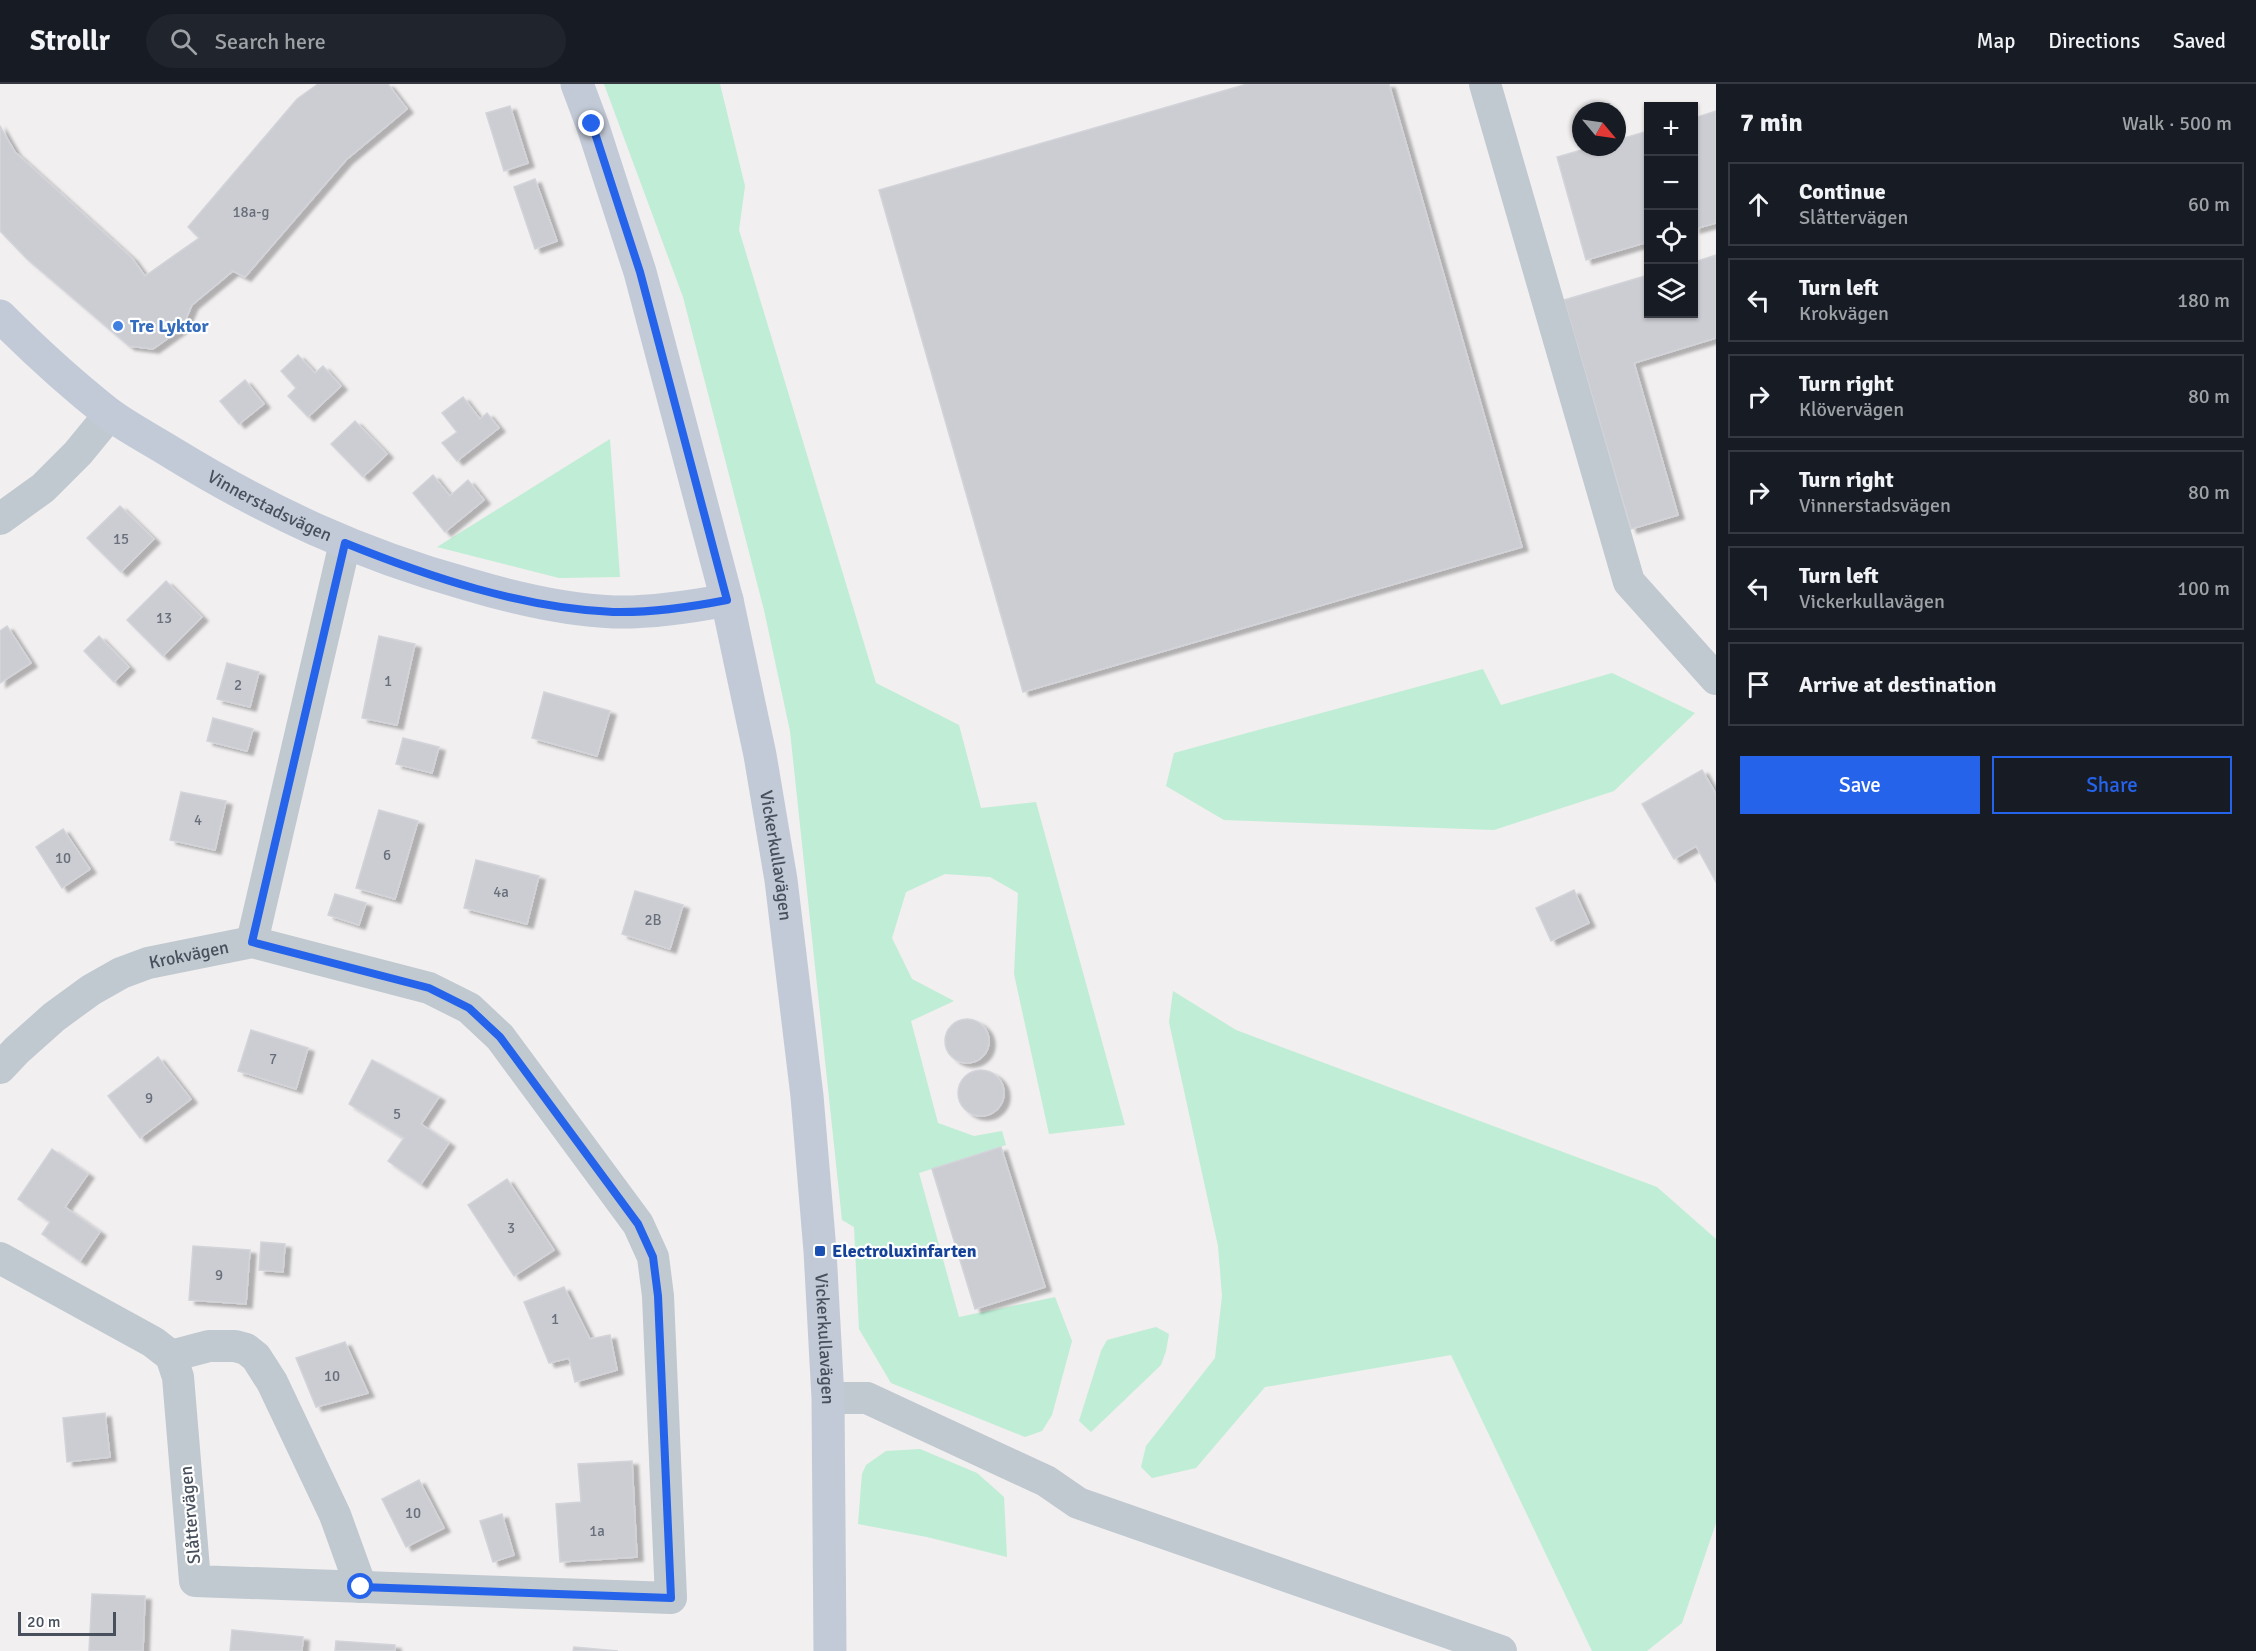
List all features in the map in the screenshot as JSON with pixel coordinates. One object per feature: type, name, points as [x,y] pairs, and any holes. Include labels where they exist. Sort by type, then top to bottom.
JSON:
[{"type":"main road","name":"Vickerkullavägen","points":[[577,84],[640,272],[727,600],[760,755],[782,880],[807,1096],[820,1251],[828,1398],[830,1651]]},
{"type":"main road","name":"Vinnerstadsvägen","points":[[0,316],[62,375],[110,414],[209,475],[291,520],[389,561],[488,591],[573,608],[615,612],[698,605],[727,600]]},
{"type":"street","points":[[1485,84],[1629,582],[1716,679]]},
{"type":"street","points":[[0,519],[43,488],[78,453],[110,414]]},
{"type":"street","points":[[252,942],[345,543]]},
{"type":"street","name":"Krokvägen","points":[[0,1068],[54,1017],[92,990],[121,974],[148,963],[252,942],[429,988],[469,1008],[500,1037],[638,1224],[653,1257],[658,1296],[671,1598]]},
{"type":"street","points":[[0,1258],[153,1342],[171,1356],[208,1346],[235,1346],[246,1349],[256,1357],[272,1382],[335,1515],[361,1587]]},
{"type":"street","name":"Slåttervägen","points":[[171,1356],[178,1377],[195,1581],[671,1598]]},
{"type":"street","points":[[828,1398],[867,1398],[1046,1481],[1078,1503],[1502,1651]]},
{"type":"green space","points":[[604,84],[720,84],[745,186],[739,230],[876,683],[959,725],[981,808],[1036,802],[1125,1125],[1049,1134],[1014,974],[1018,893],[990,877],[945,874],[906,892],[892,938],[912,979],[954,1001],[911,1021],[938,1123],[974,1136],[1002,1131],[1006,1145],[919,1173],[959,1317],[1055,1297],[1072,1341],[1052,1415],[1042,1431],[1025,1437],[891,1383],[859,1329],[854,1227],[842,1220],[790,731],[764,610],[683,297]]},
{"type":"green space","points":[[610,439],[620,577],[559,578],[437,547]]},
{"type":"green space","points":[[1483,669],[1501,705],[1612,673],[1695,713],[1614,791],[1494,830],[1224,820],[1166,786],[1174,753]]},
{"type":"green space","points":[[1173,991],[1236,1030],[1657,1187],[1716,1239],[1716,1523],[1682,1623],[1647,1651],[1592,1651],[1451,1355],[1265,1387],[1196,1468],[1152,1478],[1141,1467],[1146,1446],[1215,1358],[1222,1296],[1218,1246],[1169,1022]]},
{"type":"green space","points":[[1156,1327],[1169,1334],[1161,1365],[1091,1432],[1079,1421],[1101,1351],[1107,1340]]},
{"type":"green space","points":[[920,1449],[977,1473],[1004,1497],[1007,1557],[927,1537],[858,1524],[862,1474],[866,1465],[886,1451]]},
{"type":"building","points":[[318,84],[388,84],[407,109],[346,160],[245,277],[233,271],[192,305],[182,328],[153,349],[129,346],[27,259],[0,231],[0,126],[15,152],[132,258],[145,276],[199,238],[188,227],[297,99]]},
{"type":"building","points":[[1247,84],[1389,84],[1522,547],[1023,692],[879,190]]},
{"type":"building","points":[[510,106],[528,163],[504,171],[486,113]]},
{"type":"building","points":[[1716,111],[1716,223],[1698,228],[1698,156],[1698,117]]},
{"type":"building","points":[[1644,132],[1644,243],[1586,260],[1557,157],[1572,153],[1572,156],[1626,156],[1626,137]]},
{"type":"building","points":[[535,179],[557,241],[535,249],[514,187]]},
{"type":"building","points":[[1716,255],[1716,338],[1634,363],[1678,515],[1631,529],[1564,300],[1644,276],[1644,318],[1698,318],[1698,261]]},
{"type":"building","points":[[298,355],[315,373],[323,366],[341,386],[308,417],[288,396],[296,388],[281,371]]},
{"type":"building","points":[[245,380],[264,404],[239,424],[220,401]]},
{"type":"building","points":[[463,397],[480,419],[487,413],[499,428],[457,461],[442,443],[457,432],[442,413]]},
{"type":"building","points":[[355,421],[387,454],[363,477],[331,444]]},
{"type":"building","points":[[433,475],[450,496],[468,480],[484,500],[445,532],[413,493]]},
{"type":"building","points":[[120,506],[154,539],[121,572],[87,538]]},
{"type":"building","points":[[166,581],[202,617],[163,656],[127,620]]},
{"type":"building","points":[[7,626],[31,663],[0,683],[0,631]]},
{"type":"building","points":[[99,636],[129,667],[114,682],[84,651]]},
{"type":"building","points":[[379,636],[415,644],[397,725],[362,718]]},
{"type":"building","points":[[227,663],[259,672],[250,707],[217,699]]},
{"type":"building","points":[[544,692],[610,711],[597,756],[532,738]]},
{"type":"building","points":[[213,718],[253,729],[247,751],[207,741]]},
{"type":"building","points":[[403,738],[439,747],[432,773],[396,764]]},
{"type":"building","points":[[1702,770],[1716,794],[1716,882],[1696,846],[1674,859],[1642,804]]},
{"type":"building","points":[[181,792],[226,801],[215,850],[170,840]]},
{"type":"building","points":[[379,810],[418,821],[395,899],[356,888]]},
{"type":"building","points":[[63,829],[90,869],[62,888],[36,847]]},
{"type":"building","points":[[476,860],[539,876],[527,924],[464,908]]},
{"type":"building","points":[[1574,890],[1589,923],[1551,941],[1536,908]]},
{"type":"building","points":[[635,891],[683,905],[670,949],[622,934]]},
{"type":"building","points":[[335,894],[366,903],[359,925],[328,915]]},
{"type":"building","points":[[967,1019],[982,1026],[989,1041],[982,1056],[967,1063],[952,1056],[945,1041],[952,1026]]},
{"type":"building","points":[[251,1030],[308,1048],[296,1089],[238,1071]]},
{"type":"building","points":[[158,1057],[191,1099],[140,1138],[108,1096]]},
{"type":"building","points":[[372,1060],[439,1097],[421,1124],[449,1143],[421,1184],[388,1161],[404,1138],[349,1104]]},
{"type":"building","points":[[981,1070],[997,1077],[1004,1093],[997,1109],[981,1116],[965,1109],[958,1093],[965,1077]]},
{"type":"building","points":[[1001,1147],[1045,1287],[975,1309],[932,1169]]},
{"type":"building","points":[[52,1149],[88,1174],[65,1207],[100,1232],[80,1261],[42,1234],[50,1222],[18,1199]]},
{"type":"building","points":[[507,1179],[554,1250],[514,1276],[468,1205]]},
{"type":"building","points":[[261,1242],[285,1244],[283,1272],[259,1270]]},
{"type":"building","points":[[193,1246],[250,1250],[246,1304],[189,1300]]},
{"type":"building","points":[[564,1287],[590,1339],[610,1335],[617,1370],[575,1382],[569,1358],[549,1363],[524,1302]]},
{"type":"building","points":[[345,1342],[368,1393],[316,1407],[296,1358]]},
{"type":"building","points":[[105,1413],[110,1457],[67,1462],[63,1418]]},
{"type":"building","points":[[632,1461],[637,1557],[560,1562],[556,1504],[581,1502],[578,1464]]},
{"type":"building","points":[[419,1480],[444,1528],[406,1547],[382,1499]]},
{"type":"building","points":[[502,1514],[514,1555],[493,1562],[480,1521]]},
{"type":"building","points":[[92,1594],[145,1596],[143,1651],[89,1651]]},
{"type":"building","points":[[232,1630],[303,1637],[302,1651],[230,1651]]},
{"type":"building","points":[[336,1641],[395,1645],[395,1651],[335,1651]]},
{"type":"building","points":[[574,1647],[618,1651],[573,1651]]},
{"type":"place","name":"Tre Lyktor","points":[[118,326]]},
{"type":"place","name":"Electroluxinfarten","points":[[820,1251]]},
{"type":"route","points":[[361,1587],[671,1598],[658,1296],[653,1257],[638,1224],[500,1037],[469,1008],[429,988],[252,942],[345,543],[389,561],[488,591],[573,608],[615,612],[698,605],[727,600],[640,272],[592,124]]}]
